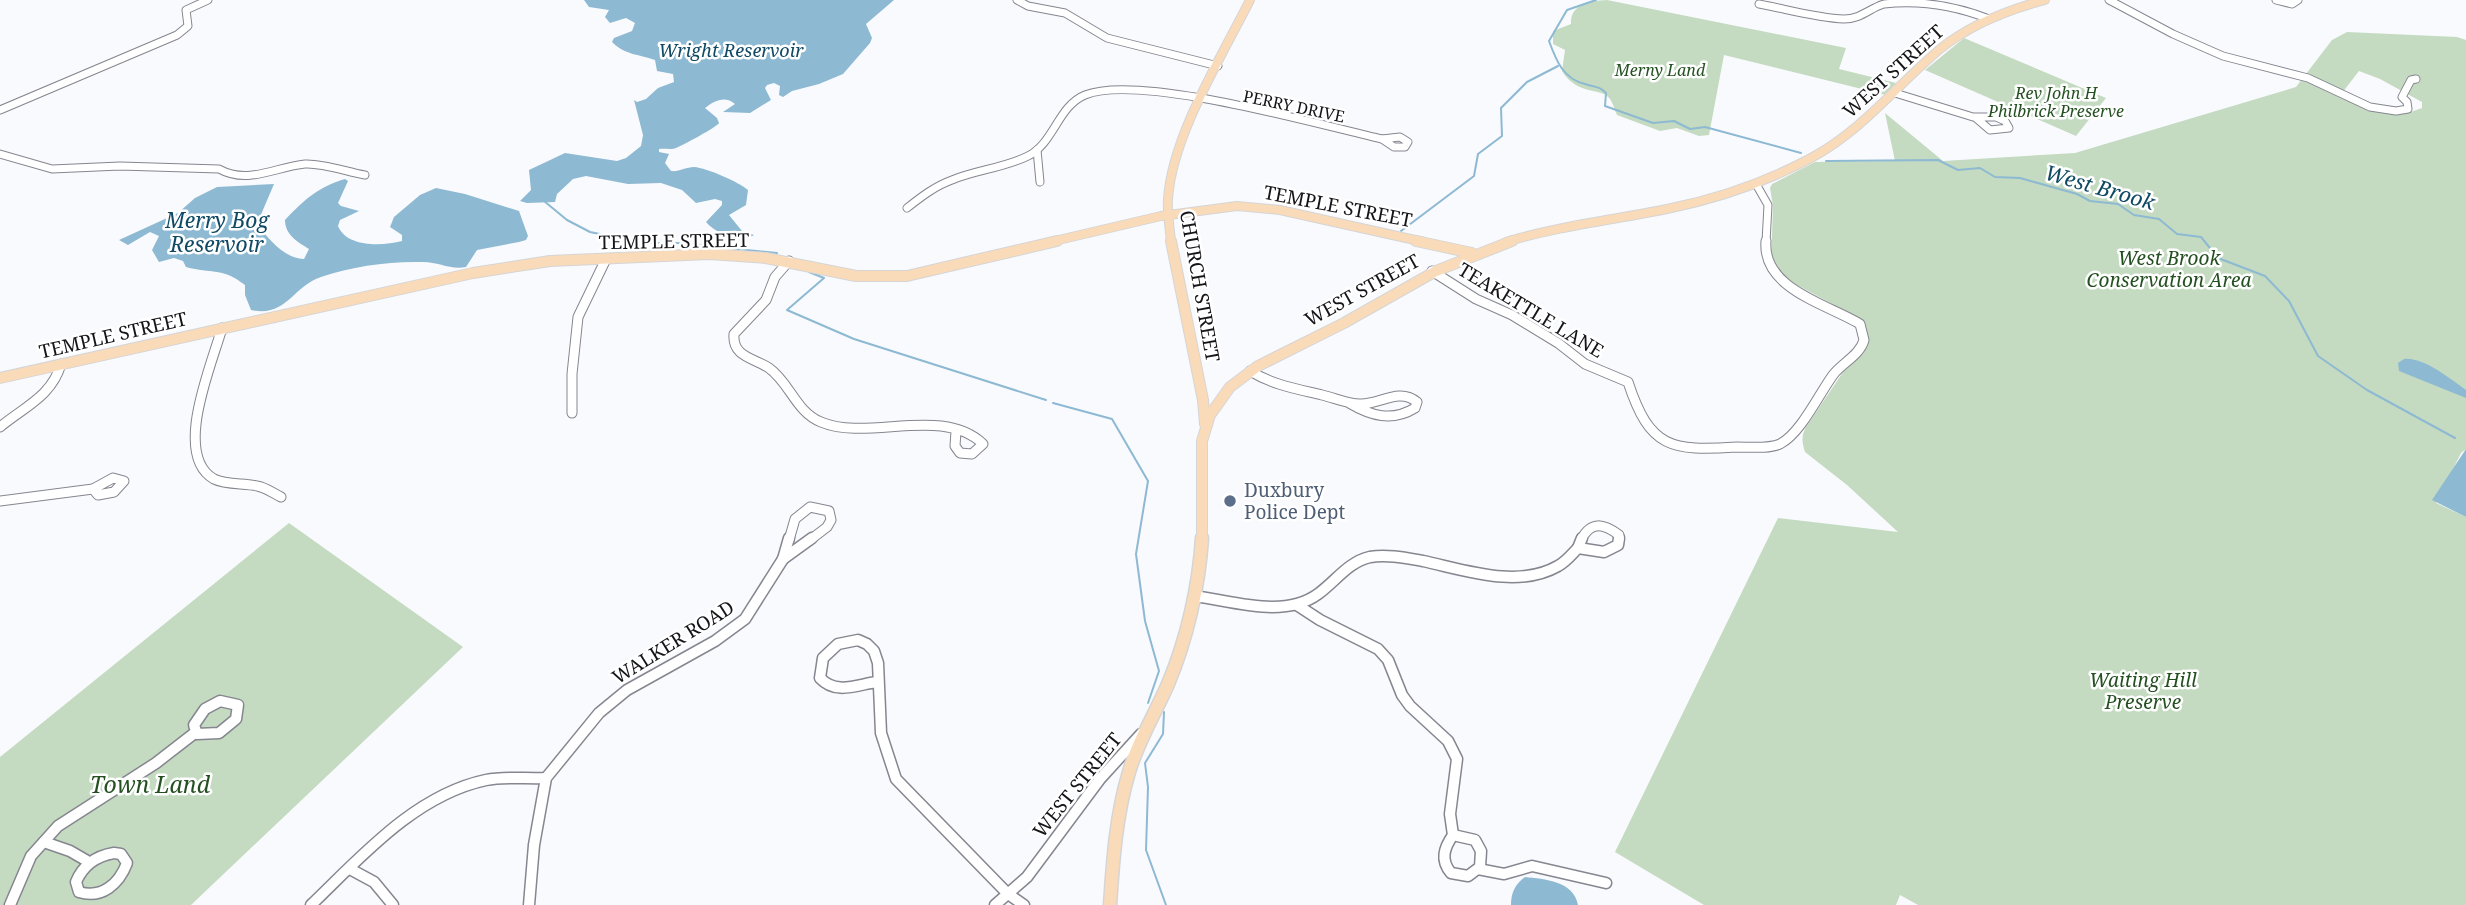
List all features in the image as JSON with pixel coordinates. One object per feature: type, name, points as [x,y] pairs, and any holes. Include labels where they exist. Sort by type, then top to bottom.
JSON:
[{"type":"main road","name":"CHURCH STREET","points":[[1206,427],[1203,397],[1167,215],[1175,164],[1200,101],[1250,0]]},
{"type":"main road","name":"WEST STREET","points":[[1147,726],[1169,680],[1194,596],[1203,536],[1201,456],[1206,427],[1211,413],[1227,390],[1250,371],[1340,324],[1432,271],[1472,253],[1557,229],[1686,207],[1756,184],[1804,162],[1859,127],[1945,45],[1989,19],[2045,0]]},
{"type":"main road","name":"TEMPLE STREET","points":[[0,378],[497,268],[709,254],[789,261],[856,276],[907,276],[1167,215],[1230,207],[1262,207],[1472,253]]},
{"type":"main road","points":[[1203,397],[1227,390]]},
{"type":"main road","points":[[1110,905],[1113,858],[1121,804],[1135,755],[1147,726]]},
{"type":"street","points":[[0,110],[177,36],[188,26],[186,10],[208,0]]},
{"type":"street","points":[[1017,0],[1028,6],[1065,13],[1107,38],[1218,66]]},
{"type":"street","points":[[1759,4],[1845,19],[1865,15],[1883,4],[1923,0],[1956,6],[1989,19]]},
{"type":"street","points":[[2109,0],[2157,27],[2215,53],[2249,65],[2307,78],[2373,107],[2400,111],[2408,109],[2407,102],[2402,97],[2411,80],[2416,79]]},
{"type":"street","points":[[2276,0],[2292,4],[2298,0]]},
{"type":"street","name":"PERRY DRIVE","points":[[1037,150],[1052,135],[1071,104],[1090,93],[1121,89],[1200,101],[1382,139]]},
{"type":"street","points":[[1895,93],[1976,118]]},
{"type":"street","points":[[907,208],[940,182],[1018,160],[1037,150],[1040,182]]},
{"type":"street","points":[[0,154],[52,169],[120,166],[219,169],[230,175],[244,177],[307,164],[365,175]]},
{"type":"street","name":"TEAKETTLE LANE","points":[[1432,271],[1476,299],[1512,315],[1558,343],[1585,364],[1628,382],[1639,415],[1658,437],[1690,450],[1770,446],[1784,442],[1836,370],[1860,350],[1864,339],[1860,324],[1789,285],[1772,269],[1767,254],[1768,203],[1764,192],[1756,184]]},
{"type":"street","points":[[572,413],[575,405],[572,374],[578,317],[607,259]]},
{"type":"street","points":[[789,261],[775,277],[766,300],[734,334],[733,344],[741,355],[769,369],[804,412],[823,423],[857,427],[931,425],[956,430]]},
{"type":"street","points":[[222,328],[200,404],[194,441],[196,458],[202,469],[216,480],[260,486],[281,497]]},
{"type":"street","points":[[0,427],[52,389],[60,377],[61,364]]},
{"type":"street","points":[[1250,371],[1285,389],[1318,394],[1349,403],[1371,415],[1386,417],[1409,413],[1415,408],[1416,402],[1412,397],[1403,395],[1376,403],[1349,403]]},
{"type":"street","points":[[0,501],[93,489]]},
{"type":"street","name":"WALKER ROAD","points":[[529,905],[534,845],[546,778],[599,713],[627,690],[715,641],[745,619],[756,606],[783,559],[792,524],[799,514],[814,507],[830,512],[827,527],[783,559]]},
{"type":"street","points":[[1194,596],[1288,607],[1297,605],[1313,598],[1354,562],[1367,557],[1398,556],[1493,575],[1524,578],[1553,568],[1571,557],[1578,548]]},
{"type":"street","points":[[1297,605],[1320,620],[1378,649],[1388,660],[1402,695],[1410,706],[1448,741],[1457,759],[1450,814],[1453,835],[1443,854],[1446,867],[1451,873],[1468,876],[1478,869],[1482,857],[1478,843],[1472,838],[1453,835]]},
{"type":"street","points":[[877,682],[848,688],[830,686],[820,678],[820,663],[825,654],[839,644],[856,641],[866,643],[877,659],[886,758],[896,779],[1008,894],[1024,905]]},
{"type":"street","name":"WEST STREET","points":[[995,905],[1027,877],[1100,779],[1147,726]]},
{"type":"street","points":[[10,905],[25,867],[44,842],[74,815],[135,777],[196,732]]},
{"type":"street","points":[[311,905],[386,833],[419,811],[462,788],[489,780],[546,778]]},
{"type":"street","points":[[44,842],[70,850],[89,862]]},
{"type":"street","points":[[114,853],[125,858],[127,863],[114,884],[99,893],[84,895],[79,892],[76,882],[89,862],[114,853]]},
{"type":"street","points":[[1478,869],[1504,874],[1532,866],[1606,883]]},
{"type":"street","points":[[350,869],[374,883],[393,905]]},
{"type":"green space","name":"Merny Land","points":[[1607,0],[1846,48],[1839,69],[1896,83],[1886,95],[1724,55],[1709,135],[1699,136],[1677,128],[1660,131],[1617,115],[1606,95],[1582,88],[1568,79],[1562,71],[1565,50],[1553,44],[1553,31],[1571,24],[1574,12],[1582,5]]},
{"type":"green space","name":"Waiting Hill Preserve","points":[[2347,32],[2457,37],[2466,40],[2466,449],[2461,453],[2436,503],[2466,517],[2466,905],[1918,905],[1900,895],[1896,905],[1704,905],[1615,852],[1778,518],[1898,532],[1847,485],[1805,452],[1802,440],[1806,427],[1864,341],[1851,314],[1782,277],[1771,260],[1772,184],[1815,162],[1895,161],[1885,113],[1943,161],[2075,153],[2296,87],[2332,40]],"holes":[[[2359,71],[2422,102],[2422,108],[2405,114],[2401,109],[2370,105],[2342,93]]]},
{"type":"green space","name":"Rev John H Philbrick Preserve","points":[[1964,38],[2106,98],[2076,136],[1925,70]]},
{"type":"green space","name":"Town Land","points":[[289,523],[463,647],[191,905],[0,905],[0,757]]},
{"type":"water","name":"Wright Reservoir","points":[[584,0],[894,0],[866,24],[872,38],[870,43],[843,74],[792,91],[783,97],[779,95],[780,86],[774,83],[767,85],[765,88],[771,100],[750,113],[723,112],[735,104],[723,99],[716,101],[705,108],[717,118],[717,125],[676,148],[659,149],[659,152],[669,154],[665,163],[671,171],[700,168],[730,179],[748,190],[746,205],[729,215],[742,231],[754,235],[749,238],[736,238],[722,234],[706,222],[722,205],[722,201],[715,199],[696,203],[682,190],[661,183],[628,184],[586,176],[573,179],[557,194],[555,202],[520,201],[531,190],[529,170],[565,153],[617,161],[626,158],[641,146],[643,135],[634,100],[637,102],[646,99],[658,88],[674,82],[673,74],[657,71],[655,60],[627,52],[612,42],[614,38],[632,31],[635,23],[626,18],[610,23],[605,17],[609,10],[589,7]]},
{"type":"water","name":"Merry Bog Reservoir","points":[[345,179],[348,181],[338,203],[359,211],[340,220],[338,226],[343,233],[357,242],[385,244],[402,241],[402,235],[390,227],[394,217],[420,195],[436,188],[519,211],[528,236],[526,240],[519,242],[477,250],[466,267],[429,262],[397,262],[333,273],[311,281],[281,305],[263,311],[251,310],[245,295],[245,285],[237,279],[217,272],[186,267],[183,261],[174,258],[159,262],[152,250],[159,236],[150,232],[128,245],[119,240],[178,213],[195,198],[217,187],[274,184],[257,224],[283,251],[304,259],[309,249],[290,234],[285,220],[312,195]]},
{"type":"water","points":[[2404,359],[2420,361],[2436,370],[2466,390],[2466,398],[2399,371],[2398,363]]},
{"type":"water","points":[[2466,449],[2466,517],[2432,500]]},
{"type":"water","points":[[1525,877],[1549,880],[1564,886],[1571,891],[1578,905],[1511,905],[1514,889]]},
{"type":"waterway","name":"West Brook","points":[[1596,0],[1567,10],[1549,41],[1558,62],[1571,78],[1606,93],[1605,106],[1653,123],[1674,121],[1690,129],[1705,127],[1801,153]]},
{"type":"waterway","points":[[1401,231],[1474,176],[1478,154],[1502,136],[1501,108],[1527,82],[1558,66]]},
{"type":"waterway","name":"West Brook","points":[[1826,161],[1938,160],[1958,170],[1980,168],[1995,177],[2020,178],[2077,194],[2090,201],[2118,204],[2134,215],[2159,219],[2177,234],[2201,237],[2218,258],[2265,276],[2289,301],[2318,356],[2367,390],[2455,438]]},
{"type":"waterway","points":[[544,201],[567,220],[590,232],[643,243],[677,243],[777,253]]},
{"type":"waterway","points":[[809,272],[824,278],[787,310],[854,339],[1046,400]]},
{"type":"waterway","points":[[1053,403],[1112,419],[1148,481],[1136,554],[1145,621],[1159,671],[1148,703]]},
{"type":"waterway","points":[[1164,712],[1163,734],[1145,763],[1148,787],[1146,850],[1166,905]]},
{"type":"place","name":"Duxbury Police Dept","points":[[1230,501]]},
{"type":"park label","name":"West Brook Conservation Area","points":[[2169,269]]}]
